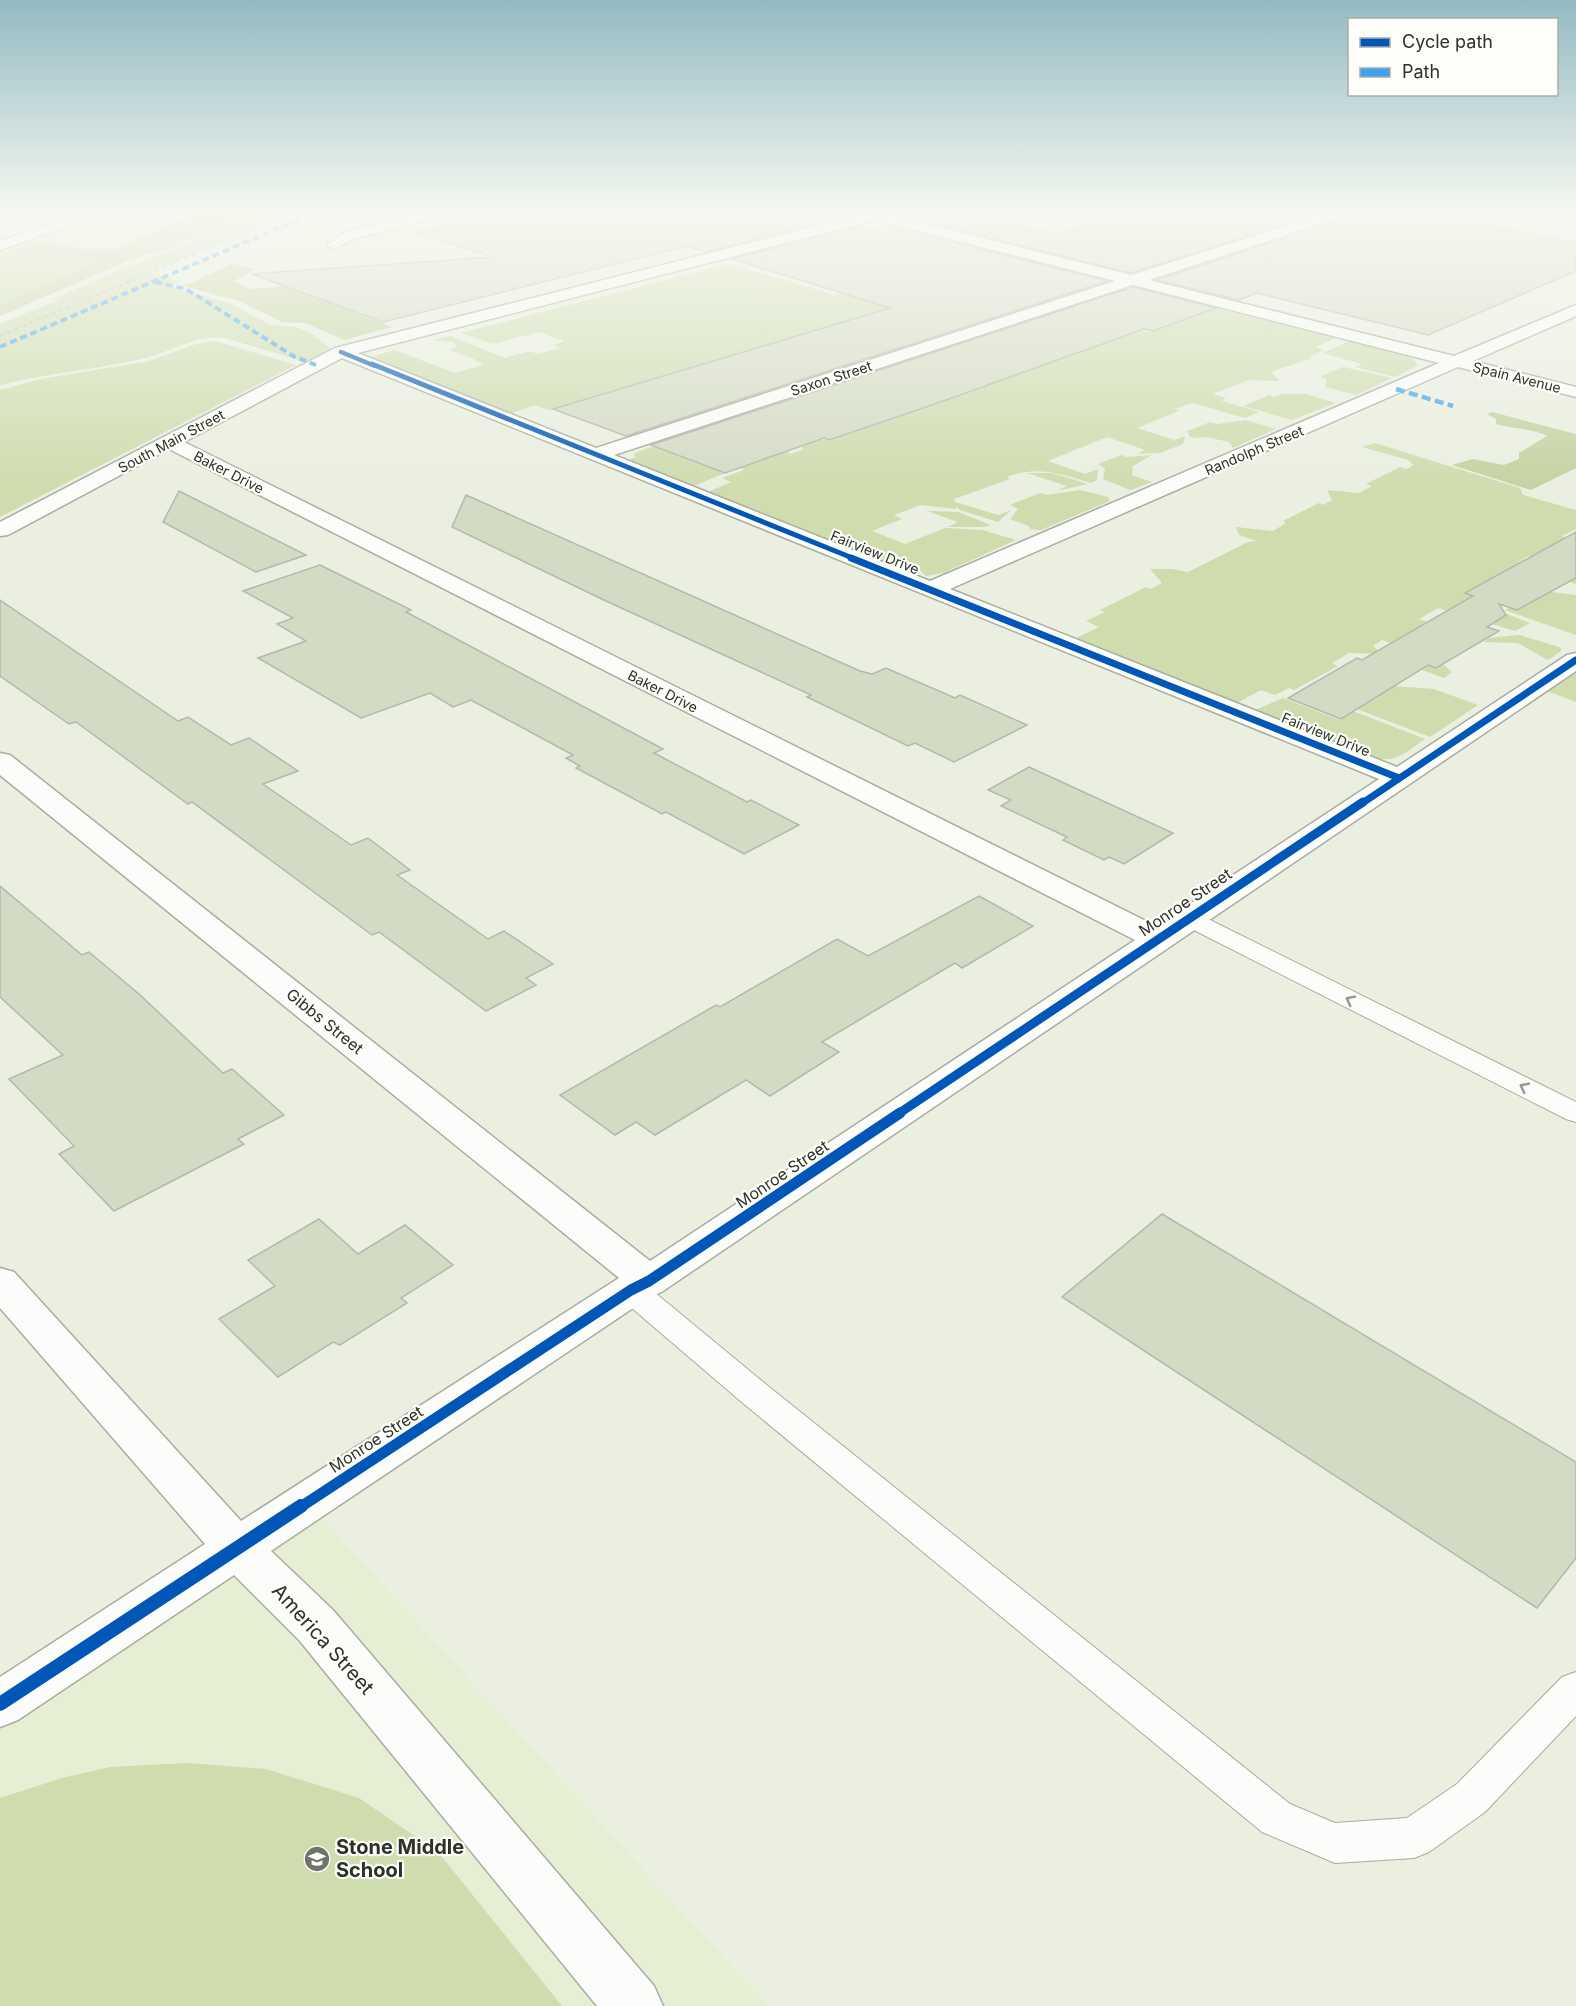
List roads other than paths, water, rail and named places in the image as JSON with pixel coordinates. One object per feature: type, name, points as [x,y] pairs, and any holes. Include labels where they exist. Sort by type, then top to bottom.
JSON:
[{"type":"street","name":"South Main Street","points":[[0,530],[341,352],[517,307]]},
{"type":"street","name":"Saxon Street","points":[[596,454],[1051,307]]},
{"type":"street","name":"Spain Avenue","points":[[1238,307],[1576,392]]},
{"type":"street","name":"Randolph Street","points":[[930,589],[1576,310]]},
{"type":"street","name":"Fairview Drive","points":[[341,352],[1399,778]]},
{"type":"street","name":"Baker Drive","points":[[170,442],[1157,939]]},
{"type":"street","name":"Monroe Street","points":[[0,1704],[640,1285],[1576,660]]},
{"type":"street","name":"Gibbs Street","points":[[0,761],[640,1285]]},
{"type":"street","name":"America Street","points":[[0,1282],[237,1548],[316,1625],[634,2006]]},
{"type":"lane","points":[[1188,918],[1576,1113]]},
{"type":"lane","points":[[640,1285],[756,1395],[1276,1818],[1335,1843],[1414,1838],[1471,1798],[1576,1689]]},
{"type":"railway","points":[[0,336],[70,307]]},
{"type":"place","name":"Stone Middle School","points":[[317,1859]]}]
